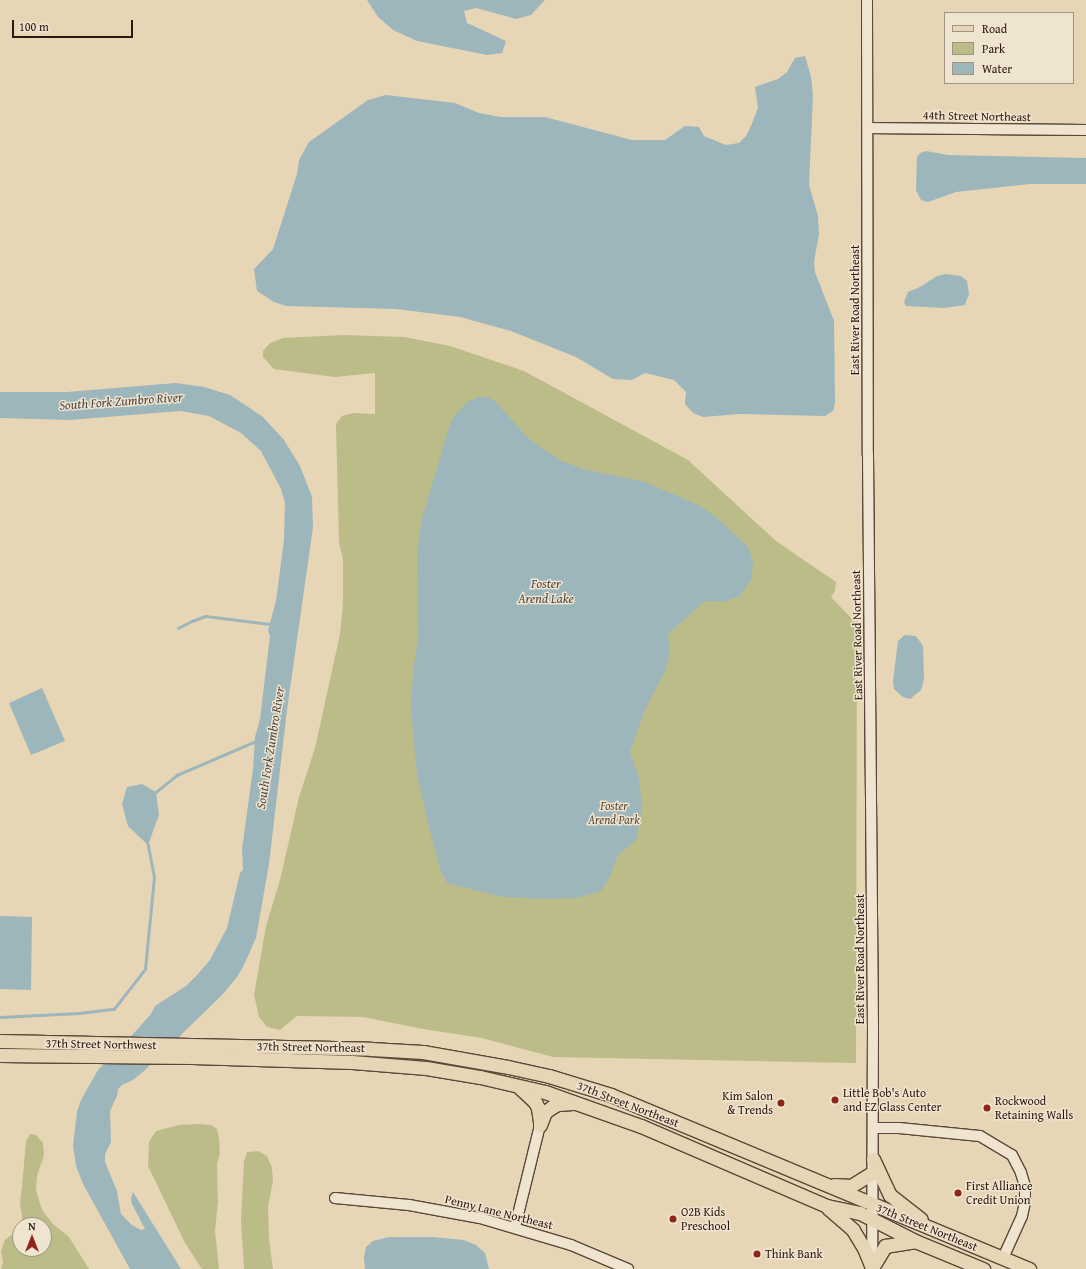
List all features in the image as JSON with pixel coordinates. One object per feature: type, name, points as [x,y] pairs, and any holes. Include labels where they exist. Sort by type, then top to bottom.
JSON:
[{"type":"main road","name":"37th Street Northwest","points":[[0,1041],[82,1044],[201,1045]]},
{"type":"main road","name":"37th Street Northeast","points":[[201,1045],[378,1049],[423,1052],[515,1068],[586,1086],[611,1095],[1029,1269]]},
{"type":"main road","name":"37th Street Northwest","points":[[0,1056],[192,1057]]},
{"type":"main road","name":"37th Street Northeast","points":[[192,1057],[386,1063],[480,1077],[551,1094],[641,1126],[827,1206],[860,1213],[915,1241],[981,1269]]},
{"type":"main road","points":[[517,1086],[535,1102],[538,1108],[540,1125]]},
{"type":"main road","points":[[540,1125],[545,1112],[558,1104],[574,1104],[602,1111]]},
{"type":"main road","points":[[873,1159],[890,1195],[928,1226]]},
{"type":"main road","points":[[820,1183],[851,1186],[872,1173]]},
{"type":"main road","points":[[827,1206],[853,1230],[864,1248],[872,1269]]},
{"type":"main road","points":[[872,1269],[885,1246],[915,1241]]},
{"type":"street","name":"East River Road Northeast","points":[[867,0],[869,128],[868,455],[873,1128],[872,1269]]},
{"type":"street","name":"44th Street Northeast","points":[[869,128],[1086,130]]},
{"type":"street","points":[[515,1227],[540,1125]]},
{"type":"street","points":[[873,1128],[899,1128],[980,1136],[1012,1155],[1022,1173],[1025,1186],[1025,1202],[1022,1216],[1003,1258]]},
{"type":"street","name":"Penny Lane Northeast","points":[[335,1198],[444,1211],[515,1227],[571,1245],[628,1269]]},
{"type":"green space","name":"Foster Arend Park","points":[[344,335],[404,337],[450,346],[524,371],[688,460],[776,541],[836,582],[835,591],[831,597],[857,624],[856,1063],[553,1057],[482,1038],[423,1029],[363,1017],[297,1016],[280,1030],[267,1027],[259,1017],[254,995],[266,926],[280,880],[299,797],[315,748],[340,634],[343,603],[343,560],[339,542],[336,424],[342,416],[353,413],[375,414],[375,373],[335,377],[274,369],[263,357],[263,351],[270,343],[283,338]]},
{"type":"green space","points":[[179,1125],[211,1125],[217,1129],[219,1139],[220,1153],[217,1164],[218,1202],[215,1231],[219,1269],[202,1269],[185,1243],[148,1166],[149,1142],[156,1131]]},
{"type":"green space","points":[[30,1134],[36,1135],[43,1143],[44,1155],[37,1176],[36,1190],[42,1210],[48,1217],[22,1217],[20,1203],[26,1141]]},
{"type":"green space","points":[[258,1151],[267,1156],[272,1168],[273,1181],[268,1207],[269,1239],[273,1269],[244,1269],[241,1221],[244,1161],[247,1152]]},
{"type":"green space","points":[[52,1223],[69,1237],[89,1269],[1,1269],[3,1262],[1,1251],[5,1240],[12,1234],[12,1257],[52,1257]]},
{"type":"water","points":[[367,0],[545,0],[531,15],[516,19],[476,8],[464,11],[467,23],[506,41],[502,53],[487,55],[417,41],[393,30],[378,17]]},
{"type":"water","points":[[805,56],[811,77],[813,95],[809,185],[818,216],[819,234],[814,262],[815,272],[834,321],[835,402],[833,411],[825,416],[739,414],[703,417],[693,413],[685,404],[686,392],[674,380],[645,373],[632,380],[613,379],[576,357],[511,331],[460,317],[396,309],[286,306],[274,302],[257,291],[254,269],[273,249],[297,174],[299,160],[309,142],[368,100],[386,95],[455,103],[479,113],[501,117],[545,117],[632,140],[665,140],[685,126],[699,127],[704,136],[726,145],[739,143],[746,136],[751,126],[758,108],[755,87],[778,79],[787,72],[795,58]]},
{"type":"water","points":[[926,151],[948,155],[1086,158],[1086,184],[1030,184],[956,192],[928,202],[921,200],[916,190],[917,157],[920,153]]},
{"type":"water","points":[[946,274],[961,276],[967,281],[969,294],[965,305],[944,308],[906,306],[904,302],[908,292],[920,287],[937,276]]},
{"type":"water","name":"South Fork Zumbro River","points":[[176,383],[204,387],[230,395],[263,417],[284,440],[300,466],[312,497],[313,527],[287,710],[269,864],[256,938],[237,977],[222,995],[144,1071],[118,1089],[117,1096],[110,1111],[111,1142],[105,1154],[105,1162],[117,1191],[121,1214],[132,1225],[141,1230],[145,1229],[132,1204],[131,1198],[133,1192],[181,1269],[130,1269],[83,1184],[76,1166],[73,1145],[77,1112],[81,1100],[98,1070],[151,1014],[155,1006],[186,986],[198,974],[210,960],[227,928],[240,873],[243,870],[242,849],[253,769],[255,737],[260,719],[270,636],[268,630],[276,601],[284,540],[285,503],[281,489],[261,451],[241,433],[209,416],[180,411],[70,420],[0,418],[0,392],[67,392]]},
{"type":"water","name":"Foster Arend Lake","points":[[479,397],[487,397],[495,401],[526,436],[544,450],[562,461],[583,469],[645,482],[698,505],[715,516],[749,548],[753,564],[751,580],[740,596],[723,602],[705,601],[668,634],[670,651],[665,671],[644,712],[630,752],[639,779],[642,805],[637,839],[618,855],[610,877],[601,891],[577,898],[548,899],[502,897],[447,883],[441,872],[417,775],[411,707],[413,671],[418,639],[417,554],[421,522],[453,417],[466,403]]},
{"type":"water","points":[[905,635],[916,636],[923,646],[924,679],[921,690],[910,699],[903,697],[894,689],[893,681],[898,641]]},
{"type":"water","points":[[42,688],[65,741],[31,755],[9,703]]},
{"type":"water","points":[[142,784],[156,792],[159,815],[148,845],[128,826],[122,804],[127,787]]},
{"type":"water","points":[[0,916],[32,917],[31,990],[0,989]]},
{"type":"water","points":[[389,1237],[433,1237],[464,1240],[476,1245],[485,1253],[489,1269],[365,1269],[364,1257],[366,1247],[373,1241]]},
{"type":"waterway","points":[[178,628],[206,616],[270,624]]},
{"type":"waterway","points":[[156,792],[177,775],[256,741]]},
{"type":"waterway","points":[[0,1017],[79,1013],[114,1009],[145,969],[154,877],[148,845]]},
{"type":"place","name":"Little Bob's Auto and EZ Glass Center","points":[[835,1100]]},
{"type":"place","name":"Kim Salon & Trends","points":[[781,1103]]},
{"type":"place","name":"Rockwood Retaining Walls","points":[[987,1108]]},
{"type":"place","name":"First Alliance Credit Union","points":[[958,1193]]},
{"type":"place","name":"O2B Kids Preschool","points":[[673,1219]]},
{"type":"place","name":"Think Bank","points":[[757,1254]]}]
